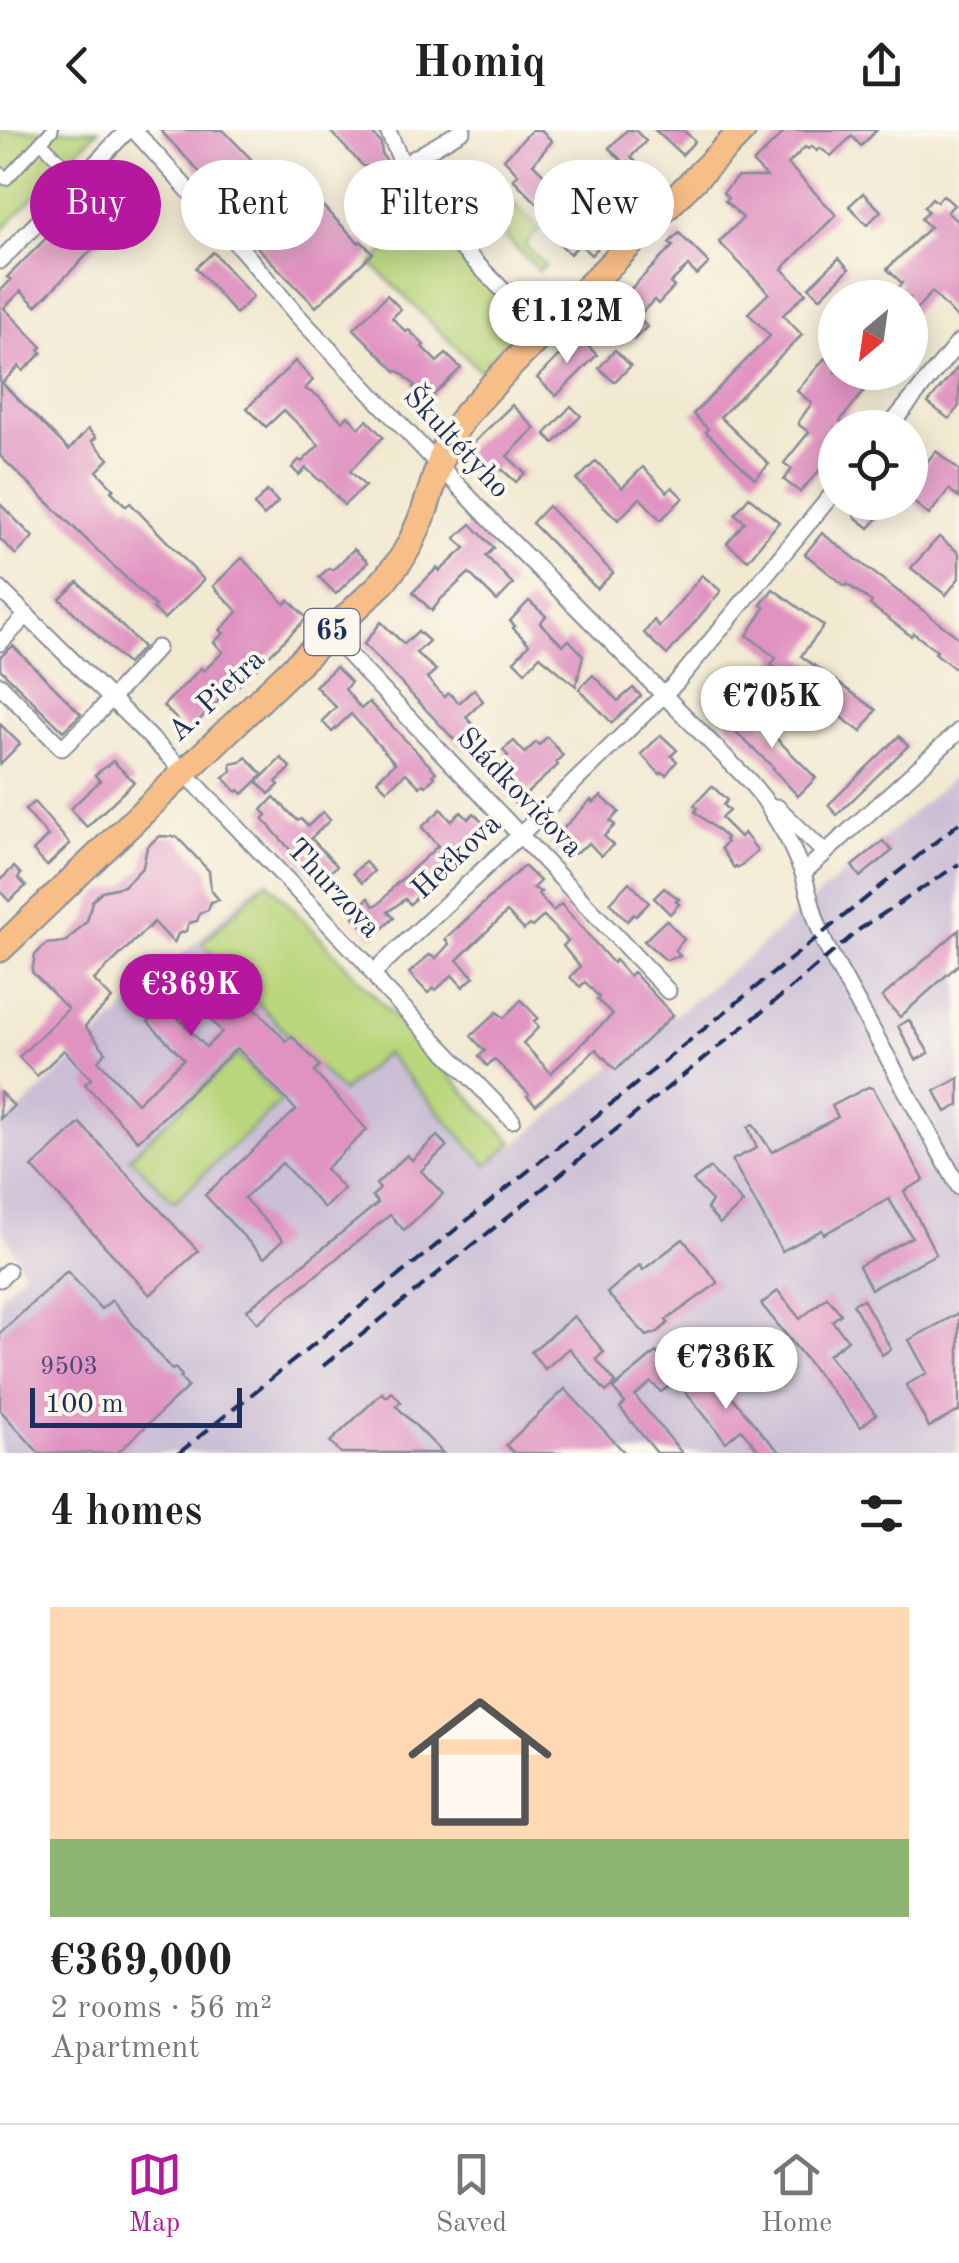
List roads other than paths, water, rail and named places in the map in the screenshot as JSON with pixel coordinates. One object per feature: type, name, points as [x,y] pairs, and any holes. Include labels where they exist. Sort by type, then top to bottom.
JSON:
[{"type":"main road","name":"65","points":[[439,465],[446,444],[466,414],[742,130]]},
{"type":"main road","name":"A. Pietra","points":[[0,949],[383,582],[402,558],[423,515],[439,465]]},
{"type":"street","points":[[0,173],[6,179],[52,130]]},
{"type":"street","points":[[0,261],[131,130]]},
{"type":"street","name":"Škultétyho","points":[[131,130],[310,328],[528,559],[825,853]]},
{"type":"street","points":[[388,130],[401,160]]},
{"type":"street","points":[[412,160],[464,130]]},
{"type":"street","points":[[41,142],[58,160]]},
{"type":"street","points":[[464,250],[544,332]]},
{"type":"street","points":[[903,410],[959,342]]},
{"type":"street","name":"Hečkova","points":[[373,973],[664,696],[818,510]]},
{"type":"street","name":"Thurzova","points":[[0,588],[184,772],[512,1120]]},
{"type":"street","points":[[0,643],[27,615]]},
{"type":"street","name":"Sládkovičova","points":[[329,634],[668,992]]},
{"type":"street","points":[[0,685],[62,748],[157,648]]},
{"type":"street","points":[[803,873],[959,731]]},
{"type":"street","name":"Škultétyho","points":[[750,782],[780,823],[803,873],[821,934],[840,973],[959,1187]]},
{"type":"railway","points":[[179,1453],[959,823]]},
{"type":"railway","points":[[323,1366],[860,929],[959,864]]}]
